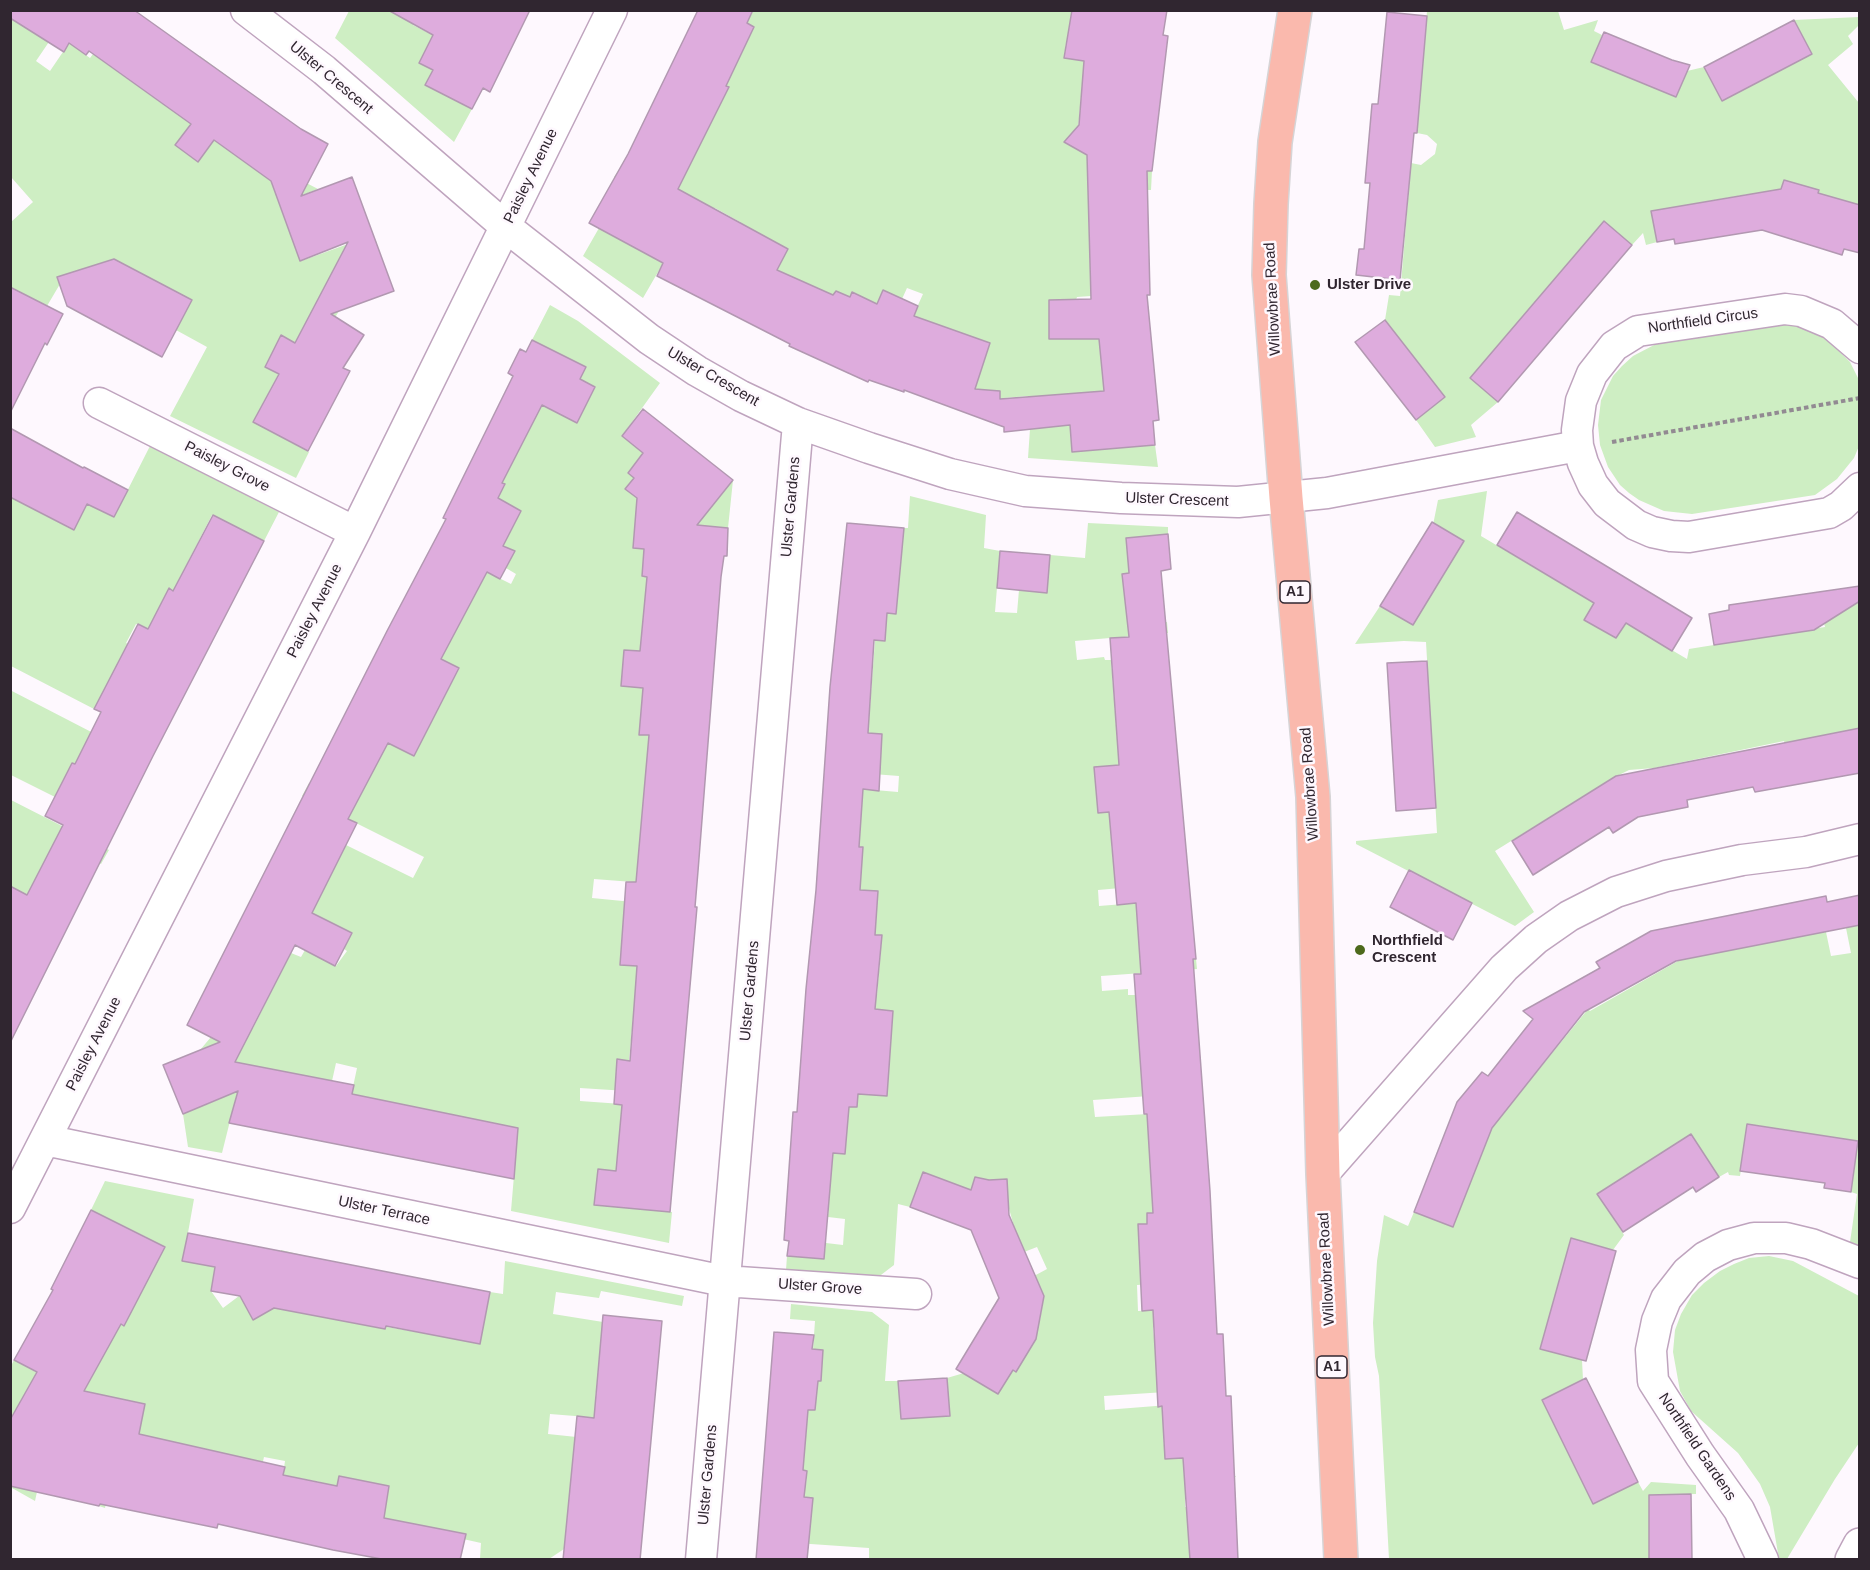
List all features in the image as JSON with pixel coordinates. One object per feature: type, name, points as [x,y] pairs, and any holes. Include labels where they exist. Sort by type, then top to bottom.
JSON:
[{"type":"main road","name":"Willowbrae Road","points":[[1295,10],[1275,142],[1269,275],[1313,797],[1323,1174],[1341,1560]]},
{"type":"street","name":"Ulster Crescent","points":[[246,10],[324,70],[506,227],[649,339],[696,371],[741,396],[798,423],[950,474],[1025,491],[1121,498],[1238,502],[1286,498]]},
{"type":"street","name":"Paisley Avenue","points":[[10,1209],[356,532],[612,10]]},
{"type":"street","name":"Northfield Circus","points":[[1860,348],[1832,324],[1800,311],[1785,309],[1638,331],[1614,346],[1606,354],[1586,385],[1578,414],[1578,446],[1593,485],[1607,503],[1636,525],[1652,532],[1689,537],[1829,513],[1841,506],[1860,488]]},
{"type":"street","name":"Paisley Grove","points":[[99,403],[356,532]]},
{"type":"street","name":"Ulster Gardens","points":[[701,1560],[798,423]]},
{"type":"street","points":[[1286,498],[1326,493],[1578,446]]},
{"type":"street","points":[[1323,1174],[1504,968],[1536,939],[1569,916],[1616,892],[1666,876],[1742,860],[1806,852],[1860,840]]},
{"type":"street","name":"Ulster Terrace","points":[[45,1140],[724,1281]]},
{"type":"street","name":"Northfield Gardens","points":[[1763,1560],[1739,1510],[1700,1455],[1653,1381],[1651,1350],[1657,1321],[1666,1299],[1687,1272],[1705,1257],[1728,1245],[1754,1238],[1786,1238],[1811,1244],[1860,1263]]},
{"type":"street","name":"Ulster Grove","points":[[724,1281],[915,1294]]},
{"type":"street","points":[[1852,1560],[1860,1545]]},
{"type":"path","points":[[1578,446],[1860,398]]},
{"type":"green space","points":[[10,11],[53,36],[36,61],[50,71],[69,43],[90,58],[93,54],[164,105],[200,56],[226,75],[176,145],[198,162],[214,140],[295,125],[310,134],[289,174],[318,189],[279,204],[301,261],[373,235],[377,243],[340,257],[339,311],[325,334],[306,322],[295,343],[281,336],[265,366],[279,373],[253,422],[309,452],[296,478],[170,416],[207,347],[176,330],[192,300],[113,259],[88,305],[76,271],[58,277],[60,284],[47,306],[11,287],[11,222],[33,202],[11,177]]},
{"type":"green space","points":[[349,11],[420,11],[413,25],[440,39],[433,70],[425,85],[472,109],[454,142],[335,38]]},
{"type":"green space","points":[[753,11],[1087,11],[1082,45],[1066,43],[1064,58],[1133,67],[1082,85],[1078,130],[1071,135],[1093,151],[1092,165],[1152,171],[1151,190],[1148,190],[1148,210],[1106,211],[1088,197],[1091,296],[1077,297],[1076,300],[1049,300],[1049,339],[1099,338],[1104,391],[1067,394],[1072,452],[1155,445],[1158,467],[1028,458],[1030,429],[1028,396],[1003,398],[1003,418],[999,418],[1000,392],[986,390],[966,413],[990,343],[948,328],[910,323],[923,294],[907,288],[902,299],[883,290],[877,304],[852,293],[850,297],[836,291],[833,295],[790,276],[729,245],[740,222],[715,208],[669,253],[643,298],[583,256],[599,228],[648,255],[673,209],[614,177],[620,168],[674,195],[728,87],[717,82],[737,63],[754,27],[747,23]]},
{"type":"green space","points":[[1427,11],[1558,11],[1564,30],[1598,20],[1594,31],[1602,35],[1592,62],[1676,97],[1687,71],[1704,67],[1722,101],[1812,54],[1794,20],[1859,17],[1859,25],[1848,36],[1853,44],[1828,65],[1859,103],[1859,205],[1813,210],[1819,190],[1784,180],[1770,228],[1749,194],[1652,211],[1657,242],[1646,245],[1643,233],[1632,245],[1470,378],[1498,402],[1471,425],[1476,437],[1435,447],[1416,420],[1444,397],[1385,320],[1389,295],[1400,296],[1411,163],[1421,165],[1435,154],[1437,144],[1427,135],[1417,133]]},
{"type":"green space","points":[[550,305],[578,321],[660,383],[622,436],[643,453],[628,473],[634,478],[626,489],[696,526],[733,480],[728,528],[706,526],[633,548],[644,549],[642,576],[663,578],[641,651],[625,650],[653,689],[640,735],[649,735],[642,824],[672,885],[594,879],[592,898],[643,903],[622,935],[620,965],[638,966],[629,1061],[618,1060],[627,1091],[580,1088],[580,1101],[622,1104],[616,1171],[598,1169],[595,1205],[672,1212],[669,1243],[511,1211],[518,1128],[385,1101],[347,1115],[357,1068],[336,1063],[332,1081],[260,1067],[236,1097],[222,1153],[188,1147],[183,1114],[220,1099],[200,1050],[211,1037],[253,1028],[291,953],[301,957],[305,950],[336,966],[347,951],[344,949],[351,933],[312,913],[346,845],[413,878],[424,857],[302,796],[309,783],[355,806],[387,742],[414,756],[459,669],[441,659],[487,572],[511,584],[516,574],[506,568],[514,551],[480,533],[487,519],[511,531],[521,511],[498,498],[505,485],[502,483],[529,430],[495,413],[508,387],[577,423],[595,387],[580,379],[586,367],[532,340]]},
{"type":"green space","points":[[1776,323],[1799,326],[1828,340],[1850,362],[1858,378],[1859,446],[1854,458],[1837,479],[1815,495],[1692,514],[1664,511],[1639,500],[1620,485],[1608,467],[1600,445],[1598,425],[1601,400],[1613,376],[1622,366],[1633,356],[1656,344]]},
{"type":"green space","points":[[150,446],[279,512],[264,541],[212,515],[173,591],[169,589],[148,629],[136,624],[126,643],[138,649],[94,709],[11,666],[10,497],[73,530],[87,504],[114,517]]},
{"type":"green space","points":[[1487,491],[1481,536],[1594,603],[1585,620],[1616,638],[1626,623],[1687,659],[1689,649],[1825,627],[1824,623],[1859,601],[1859,728],[1654,768],[1629,770],[1611,779],[1495,851],[1534,912],[1515,926],[1356,844],[1356,841],[1437,833],[1426,642],[1355,644],[1380,606],[1413,625],[1438,500]]},
{"type":"green space","points":[[910,496],[986,515],[984,548],[1000,551],[995,612],[1017,613],[1019,590],[1047,592],[1050,555],[1085,558],[1088,523],[1168,527],[1168,534],[1126,539],[1129,573],[1123,575],[1128,626],[1167,622],[1168,633],[1075,641],[1077,660],[1104,657],[1105,660],[1111,660],[1119,765],[1094,767],[1126,811],[1111,842],[1114,870],[1132,887],[1098,890],[1099,906],[1136,903],[1141,963],[1196,959],[1197,969],[1101,976],[1102,991],[1128,989],[1128,995],[1136,995],[1178,1094],[1093,1100],[1095,1117],[1148,1114],[1185,1211],[1147,1213],[1147,1224],[1138,1224],[1157,1284],[1137,1285],[1138,1311],[1215,1307],[1217,1323],[1153,1327],[1154,1338],[1181,1391],[1104,1396],[1105,1410],[1181,1404],[1163,1432],[1165,1459],[1183,1458],[1184,1475],[1234,1474],[1236,1477],[1201,1479],[1201,1493],[1185,1494],[1185,1507],[1190,1508],[1190,1559],[869,1560],[869,1548],[796,1543],[811,1519],[813,1498],[799,1497],[800,1485],[806,1485],[807,1471],[765,1467],[765,1458],[804,1461],[808,1410],[815,1410],[817,1388],[810,1380],[821,1380],[823,1350],[813,1349],[815,1321],[790,1319],[791,1304],[872,1312],[889,1325],[885,1381],[898,1381],[901,1419],[950,1416],[947,1378],[964,1373],[998,1393],[1005,1383],[996,1377],[1004,1364],[1016,1372],[1030,1348],[1018,1341],[1040,1320],[1044,1296],[1034,1276],[1047,1269],[1037,1247],[1024,1252],[1008,1205],[989,1180],[975,1178],[971,1190],[923,1172],[910,1207],[898,1204],[894,1265],[877,1278],[786,1270],[787,1256],[824,1259],[826,1243],[843,1245],[845,1219],[828,1217],[832,1153],[845,1153],[849,1107],[858,1094],[887,1095],[893,1011],[865,1009],[866,995],[877,995],[882,936],[845,932],[876,922],[878,891],[856,890],[863,848],[859,847],[863,789],[898,792],[899,776],[873,774],[882,747],[882,734],[868,733],[875,640],[885,641],[887,613],[896,614],[904,528],[908,528]]},
{"type":"green space","points":[[10,690],[99,736],[86,742],[80,754],[82,768],[72,763],[55,797],[11,775]]},
{"type":"green space","points":[[11,800],[109,850],[101,864],[55,841],[27,895],[11,898]]},
{"type":"green space","points":[[1859,925],[1859,1248],[1849,1249],[1857,1194],[1851,1192],[1858,1141],[1748,1124],[1740,1176],[1729,1175],[1728,1172],[1719,1177],[1691,1134],[1598,1194],[1624,1235],[1540,1349],[1582,1360],[1583,1380],[1542,1400],[1593,1504],[1638,1482],[1643,1491],[1651,1482],[1696,1485],[1696,1494],[1649,1495],[1649,1559],[1389,1559],[1379,1376],[1375,1357],[1373,1323],[1377,1261],[1384,1215],[1408,1226],[1414,1212],[1453,1226],[1452,1116],[1493,1126],[1588,1009],[1590,1011],[1692,953],[1826,932],[1831,956],[1851,953],[1846,928]]},
{"type":"green space","points":[[105,1181],[194,1199],[183,1261],[215,1267],[211,1291],[223,1308],[239,1296],[248,1298],[246,1308],[250,1313],[272,1301],[281,1250],[311,1257],[300,1312],[480,1343],[490,1292],[503,1294],[505,1261],[684,1296],[682,1306],[601,1291],[599,1298],[556,1292],[553,1314],[603,1322],[595,1401],[626,1404],[625,1420],[550,1414],[548,1434],[586,1438],[585,1535],[549,1559],[480,1559],[481,1543],[333,1510],[312,1534],[320,1482],[283,1475],[285,1461],[264,1457],[259,1479],[211,1450],[138,1438],[145,1404],[128,1400],[105,1508],[99,1506],[114,1441],[48,1441],[35,1501],[12,1488],[45,1428],[11,1420],[11,1366],[14,1360],[81,1397],[100,1362],[69,1344],[97,1312],[124,1326],[125,1277],[146,1237],[91,1210]]},
{"type":"green space","points":[[1769,1256],[1793,1261],[1859,1296],[1859,1443],[1787,1559],[1779,1559],[1770,1507],[1760,1484],[1738,1453],[1691,1411],[1680,1391],[1673,1352],[1675,1330],[1681,1314],[1692,1295],[1704,1283],[1734,1264],[1749,1258]]},
{"type":"building","points":[[10,10],[134,10],[301,129],[328,144],[301,196],[352,177],[394,291],[331,314],[364,335],[343,368],[350,371],[308,451],[253,422],[279,374],[265,367],[281,335],[295,343],[348,242],[300,261],[271,181],[214,140],[198,162],[175,145],[191,124],[89,51],[86,55],[69,43],[64,52],[10,18]]},
{"type":"building","points":[[388,10],[530,10],[490,92],[483,88],[472,109],[425,85],[433,70],[419,63],[433,35]]},
{"type":"building","points":[[698,10],[753,10],[747,23],[754,27],[726,86],[729,87],[678,189],[788,249],[777,270],[833,295],[836,291],[850,297],[852,292],[877,304],[883,290],[918,306],[914,316],[990,343],[975,389],[1000,391],[1000,399],[1104,391],[1099,339],[1049,339],[1049,300],[1091,299],[1087,155],[1064,142],[1079,125],[1084,61],[1064,58],[1072,10],[1167,10],[1163,35],[1168,36],[1152,171],[1147,171],[1150,295],[1147,295],[1159,420],[1153,421],[1155,445],[1072,452],[1070,425],[1004,432],[1004,427],[904,390],[904,392],[869,380],[868,382],[789,346],[790,344],[657,276],[663,263],[589,223],[628,154]]},
{"type":"building","points":[[1387,12],[1427,16],[1417,133],[1414,133],[1400,280],[1356,275],[1359,249],[1364,249],[1370,183],[1365,183],[1372,104],[1378,104]]},
{"type":"building","points":[[1794,20],[1812,54],[1722,101],[1704,67]]},
{"type":"building","points":[[1604,32],[1690,65],[1676,97],[1591,62]]},
{"type":"building","points":[[1784,180],[1860,205],[1860,253],[1844,249],[1842,255],[1762,230],[1675,244],[1674,239],[1657,242],[1651,211],[1781,189]]},
{"type":"building","points":[[1604,221],[1632,245],[1498,402],[1470,378]]},
{"type":"building","points":[[114,259],[192,300],[162,357],[67,306],[57,277]]},
{"type":"building","points":[[10,287],[63,314],[47,345],[45,343],[10,413]]},
{"type":"building","points":[[1385,320],[1445,397],[1416,420],[1355,342]]},
{"type":"building","points":[[532,340],[586,367],[580,379],[595,387],[577,423],[542,405],[502,483],[505,484],[498,498],[521,511],[503,546],[515,551],[500,579],[487,572],[441,659],[459,668],[414,756],[388,743],[348,819],[357,823],[312,913],[352,933],[335,966],[295,945],[235,1062],[354,1085],[352,1094],[518,1128],[514,1179],[229,1123],[238,1091],[183,1114],[163,1065],[220,1042],[187,1025],[446,519],[443,518],[513,376],[508,373],[520,349],[526,352]]},
{"type":"building","points":[[643,409],[733,480],[697,525],[728,528],[727,556],[724,556],[721,577],[695,907],[697,907],[670,1212],[594,1205],[598,1169],[616,1171],[622,1105],[614,1104],[617,1059],[630,1061],[637,966],[620,965],[626,882],[636,882],[649,735],[639,735],[643,688],[621,686],[624,650],[640,651],[647,577],[642,576],[644,549],[633,548],[637,498],[625,489],[634,478],[628,473],[643,453],[622,436]]},
{"type":"building","points":[[10,428],[128,490],[114,517],[87,504],[74,530],[10,497]]},
{"type":"building","points":[[1517,512],[1692,618],[1672,651],[1626,623],[1616,638],[1584,620],[1594,603],[1497,545]]},
{"type":"building","points":[[213,515],[264,541],[153,756],[10,1043],[10,886],[27,895],[63,825],[45,816],[101,712],[94,709],[138,624],[148,629],[169,588],[173,591]]},
{"type":"building","points":[[1432,522],[1464,541],[1413,625],[1380,606]]},
{"type":"building","points":[[847,523],[904,528],[896,614],[887,613],[885,641],[874,640],[868,733],[882,734],[879,791],[863,789],[859,847],[863,847],[860,890],[878,891],[875,935],[882,935],[875,1009],[893,1011],[887,1096],[858,1094],[857,1107],[849,1107],[845,1154],[833,1153],[824,1259],[787,1256],[789,1241],[784,1240],[793,1112],[797,1112],[816,890],[830,687]]},
{"type":"building","points":[[1168,534],[1171,569],[1161,571],[1196,959],[1193,959],[1210,1191],[1217,1334],[1223,1334],[1226,1396],[1231,1396],[1238,1560],[1190,1560],[1183,1458],[1165,1459],[1162,1406],[1158,1407],[1153,1310],[1142,1311],[1138,1224],[1147,1224],[1147,1213],[1153,1213],[1147,1114],[1144,1114],[1134,974],[1141,974],[1136,903],[1117,905],[1109,812],[1098,813],[1094,767],[1119,765],[1110,638],[1129,637],[1122,574],[1129,573],[1126,538]]},
{"type":"building","points":[[1000,551],[1050,555],[1047,593],[997,588]]},
{"type":"building","points":[[1860,586],[1860,601],[1814,630],[1714,645],[1709,614],[1729,610],[1729,605]]},
{"type":"building","points":[[1427,661],[1436,808],[1396,811],[1387,663]]},
{"type":"building","points":[[1860,728],[1860,773],[1755,792],[1753,787],[1687,800],[1688,807],[1638,817],[1613,833],[1609,827],[1533,875],[1512,841],[1616,776]]},
{"type":"building","points":[[1409,870],[1472,903],[1453,940],[1390,907]]},
{"type":"building","points":[[1860,895],[1860,925],[1676,961],[1584,1012],[1492,1128],[1453,1227],[1414,1212],[1457,1102],[1482,1072],[1488,1076],[1533,1019],[1523,1011],[1600,968],[1596,962],[1651,931],[1826,896],[1827,902]]},
{"type":"building","points":[[1747,1124],[1858,1141],[1851,1192],[1824,1188],[1825,1183],[1740,1171]]},
{"type":"building","points":[[1691,1134],[1719,1177],[1696,1192],[1693,1187],[1623,1232],[1597,1194]]},
{"type":"building","points":[[923,1172],[971,1190],[975,1177],[989,1180],[1007,1179],[1009,1215],[1044,1296],[1036,1339],[1016,1372],[1013,1370],[998,1394],[956,1369],[999,1298],[971,1230],[910,1207]]},
{"type":"building","points":[[91,1210],[165,1247],[124,1326],[121,1324],[84,1391],[145,1404],[139,1434],[285,1467],[283,1475],[337,1486],[339,1476],[389,1486],[384,1518],[466,1534],[460,1560],[387,1560],[218,1524],[217,1528],[100,1504],[99,1506],[10,1486],[10,1420],[37,1372],[14,1360],[53,1290],[51,1289]]},
{"type":"building","points":[[188,1233],[490,1292],[480,1344],[274,1308],[253,1320],[240,1296],[211,1291],[215,1267],[182,1261]]},
{"type":"building","points":[[1571,1238],[1616,1251],[1586,1361],[1540,1349]]},
{"type":"building","points":[[603,1315],[662,1321],[640,1560],[563,1560],[577,1416],[594,1418]]},
{"type":"building","points":[[774,1332],[814,1335],[812,1349],[823,1350],[821,1381],[818,1381],[815,1410],[808,1410],[803,1470],[807,1471],[804,1497],[813,1498],[807,1560],[756,1560]]},
{"type":"building","points":[[947,1378],[950,1416],[901,1419],[898,1381]]},
{"type":"building","points":[[1586,1378],[1638,1482],[1593,1504],[1542,1400]]},
{"type":"building","points":[[1691,1494],[1692,1560],[1649,1560],[1649,1495]]},
{"type":"place","name":"Ulster Drive","points":[[1315,285]]},
{"type":"place","name":"Northfield Crescent","points":[[1360,950]]}]
